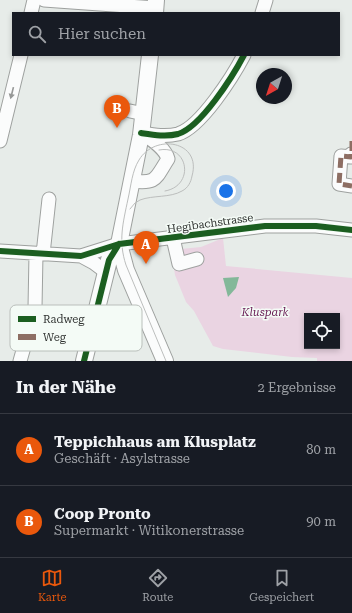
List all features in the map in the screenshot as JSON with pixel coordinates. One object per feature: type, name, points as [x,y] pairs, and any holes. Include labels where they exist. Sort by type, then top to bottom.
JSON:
[{"type":"main road","points":[[98,305],[109,260],[119,244],[141,133],[137,113],[150,56]]},
{"type":"main road","points":[[119,244],[126,270],[141,305]]},
{"type":"main road","points":[[142,308],[164,361]]},
{"type":"main road","points":[[84,361],[86,351]]},
{"type":"street","points":[[31,12],[34,0]]},
{"type":"street","points":[[44,0],[155,7]]},
{"type":"street","points":[[262,12],[266,0]]},
{"type":"street","points":[[0,141],[21,56]]},
{"type":"street","points":[[141,133],[162,136],[177,134],[184,131],[200,118],[218,96],[243,56]]},
{"type":"street","points":[[132,181],[146,183],[154,180],[168,159],[163,150],[141,133]]},
{"type":"street","points":[[352,150],[351,157],[342,156],[339,184],[352,186]]},
{"type":"street","points":[[35,305],[40,254],[48,199]]},
{"type":"street","name":"Hegibachstrasse","points":[[0,252],[81,256],[119,244],[265,226],[316,226],[352,230]]},
{"type":"street","points":[[173,238],[179,264],[197,259]]},
{"type":"street","name":"Hegibachstrasse","points":[[81,256],[106,272]]},
{"type":"street","points":[[20,361],[23,351]]},
{"type":"green space","name":"Kluspark","points":[[223,238],[226,266],[352,278],[352,361],[317,361],[317,358],[292,357],[223,349],[213,346],[194,311],[186,302],[175,275],[171,250],[201,247]]},
{"type":"shaded area","points":[[239,277],[236,288],[228,297],[223,278]]},
{"type":"tram line","points":[[130,209],[140,200],[150,197],[172,195],[188,187],[192,178],[193,164],[190,155],[184,148],[165,144],[155,146],[146,152],[139,160],[132,179],[122,232],[122,248],[126,265],[166,361]]},
{"type":"tram line","points":[[159,150],[169,150],[177,153],[182,159],[184,166],[184,174],[181,182],[175,188],[165,191]]},
{"type":"marked path","points":[[352,141],[352,154]]},
{"type":"marked path","points":[[351,154],[351,157],[341,156],[339,184],[352,186]]},
{"type":"cycle path","points":[[141,133],[169,135],[178,134],[187,129],[196,122],[216,100],[243,56]]},
{"type":"cycle path","points":[[0,251],[81,256],[119,244],[265,226],[316,226],[352,230]]},
{"type":"cycle path","points":[[98,305],[109,260],[119,244]]},
{"type":"cycle path","points":[[84,361],[86,351]]},
{"type":"place","name":"Coop Pronto","points":[[117,128]]},
{"type":"place","name":"Teppichhaus am Klusplatz","points":[[146,264]]}]
